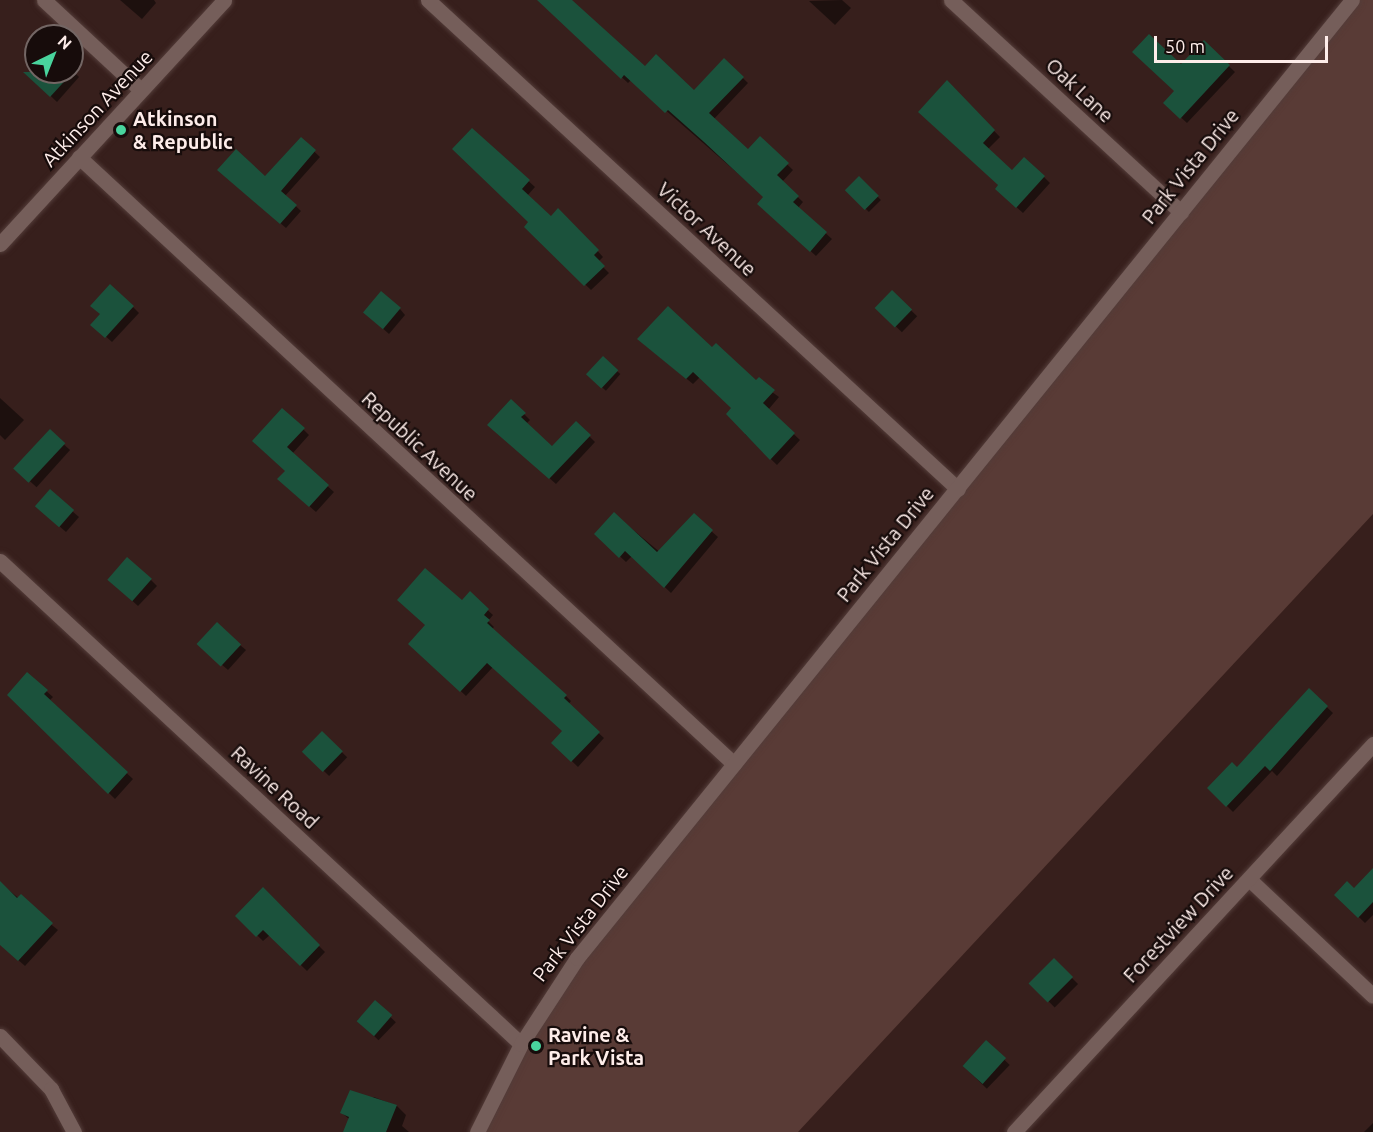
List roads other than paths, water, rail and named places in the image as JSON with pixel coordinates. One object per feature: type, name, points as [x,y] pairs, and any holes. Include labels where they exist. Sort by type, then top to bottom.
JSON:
[{"type":"street","points":[[44,0],[141,90]]},
{"type":"street","name":"Atkinson Avenue","points":[[0,244],[224,0]]},
{"type":"street","name":"Victor Avenue","points":[[428,0],[958,489]]},
{"type":"street","name":"Oak Lane","points":[[951,0],[1181,212]]},
{"type":"street","name":"Park Vista Drive","points":[[477,1132],[521,1044],[577,958],[1352,0]]},
{"type":"street","name":"Republic Avenue","points":[[80,157],[734,764]]},
{"type":"street","name":"Ravine Road","points":[[0,561],[521,1044]]},
{"type":"street","name":"Forestview Drive","points":[[1014,1132],[1373,744]]},
{"type":"street","points":[[1249,879],[1373,996]]},
{"type":"street","points":[[0,1036],[51,1089],[74,1132]]},
{"type":"place","name":"Atkinson & Republic","points":[[121,130]]},
{"type":"place","name":"Ravine & Park Vista","points":[[536,1046]]}]
